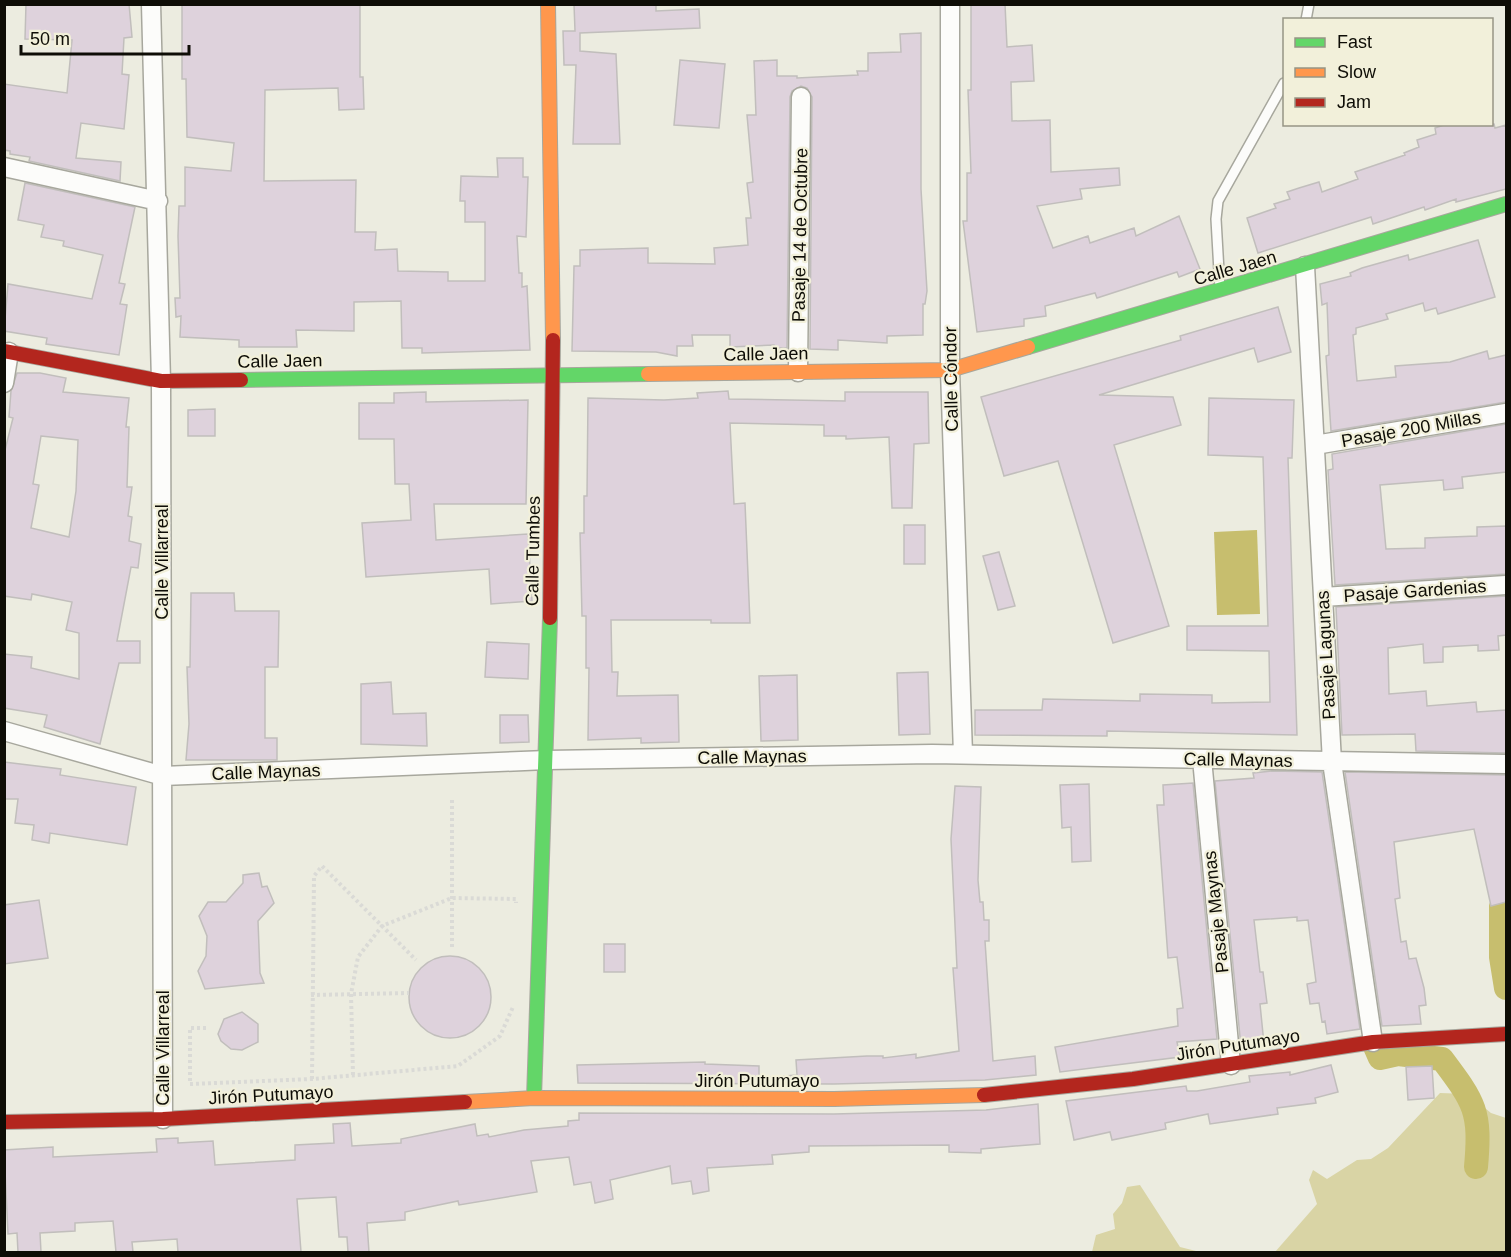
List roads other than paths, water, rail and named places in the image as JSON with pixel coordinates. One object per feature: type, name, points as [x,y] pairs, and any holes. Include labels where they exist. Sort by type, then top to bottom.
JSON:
[{"type":"street","name":"Calle Villarreal","points":[[151,4],[161,381],[163,1119]]},
{"type":"street","name":"Calle Tumbes","points":[[534,1098],[547,760],[554,375],[548,4]]},
{"type":"street","name":"Calle Cóndor","points":[[950,4],[950,370],[963,754]]},
{"type":"street","name":"Pasaje 14 de Octubre","points":[[798,372],[801,97]]},
{"type":"street","points":[[4,167],[158,201]]},
{"type":"street","name":"Calle Jaen","points":[[7,351],[161,381],[950,370],[1305,266],[1506,204]]},
{"type":"street","name":"Pasaje Lagunas","points":[[1305,266],[1332,762],[1373,1042]]},
{"type":"street","points":[[4,383],[7,351]]},
{"type":"street","name":"Pasaje 200 Millas","points":[[1315,446],[1506,413]]},
{"type":"street","name":"Pasaje Gardenias","points":[[1323,597],[1506,585]]},
{"type":"street","name":"Calle Maynas","points":[[4,731],[163,776],[547,760],[963,754],[1506,764]]},
{"type":"street","name":"Pasaje Maynas","points":[[1202,759],[1231,1065]]},
{"type":"street","name":"Jirón Putumayo","points":[[4,1122],[163,1119],[534,1098],[834,1099],[986,1095],[1133,1079],[1373,1042],[1506,1034]]},
{"type":"lane","points":[[1220,291],[1216,219],[1218,201],[1283,85]]},
{"type":"waterway","points":[[1501,907],[1501,957],[1506,988]]},
{"type":"waterway","points":[[1373,1042],[1380,1058],[1398,1054],[1442,1059],[1469,1098],[1473,1108],[1477,1133],[1476,1167]]}]
